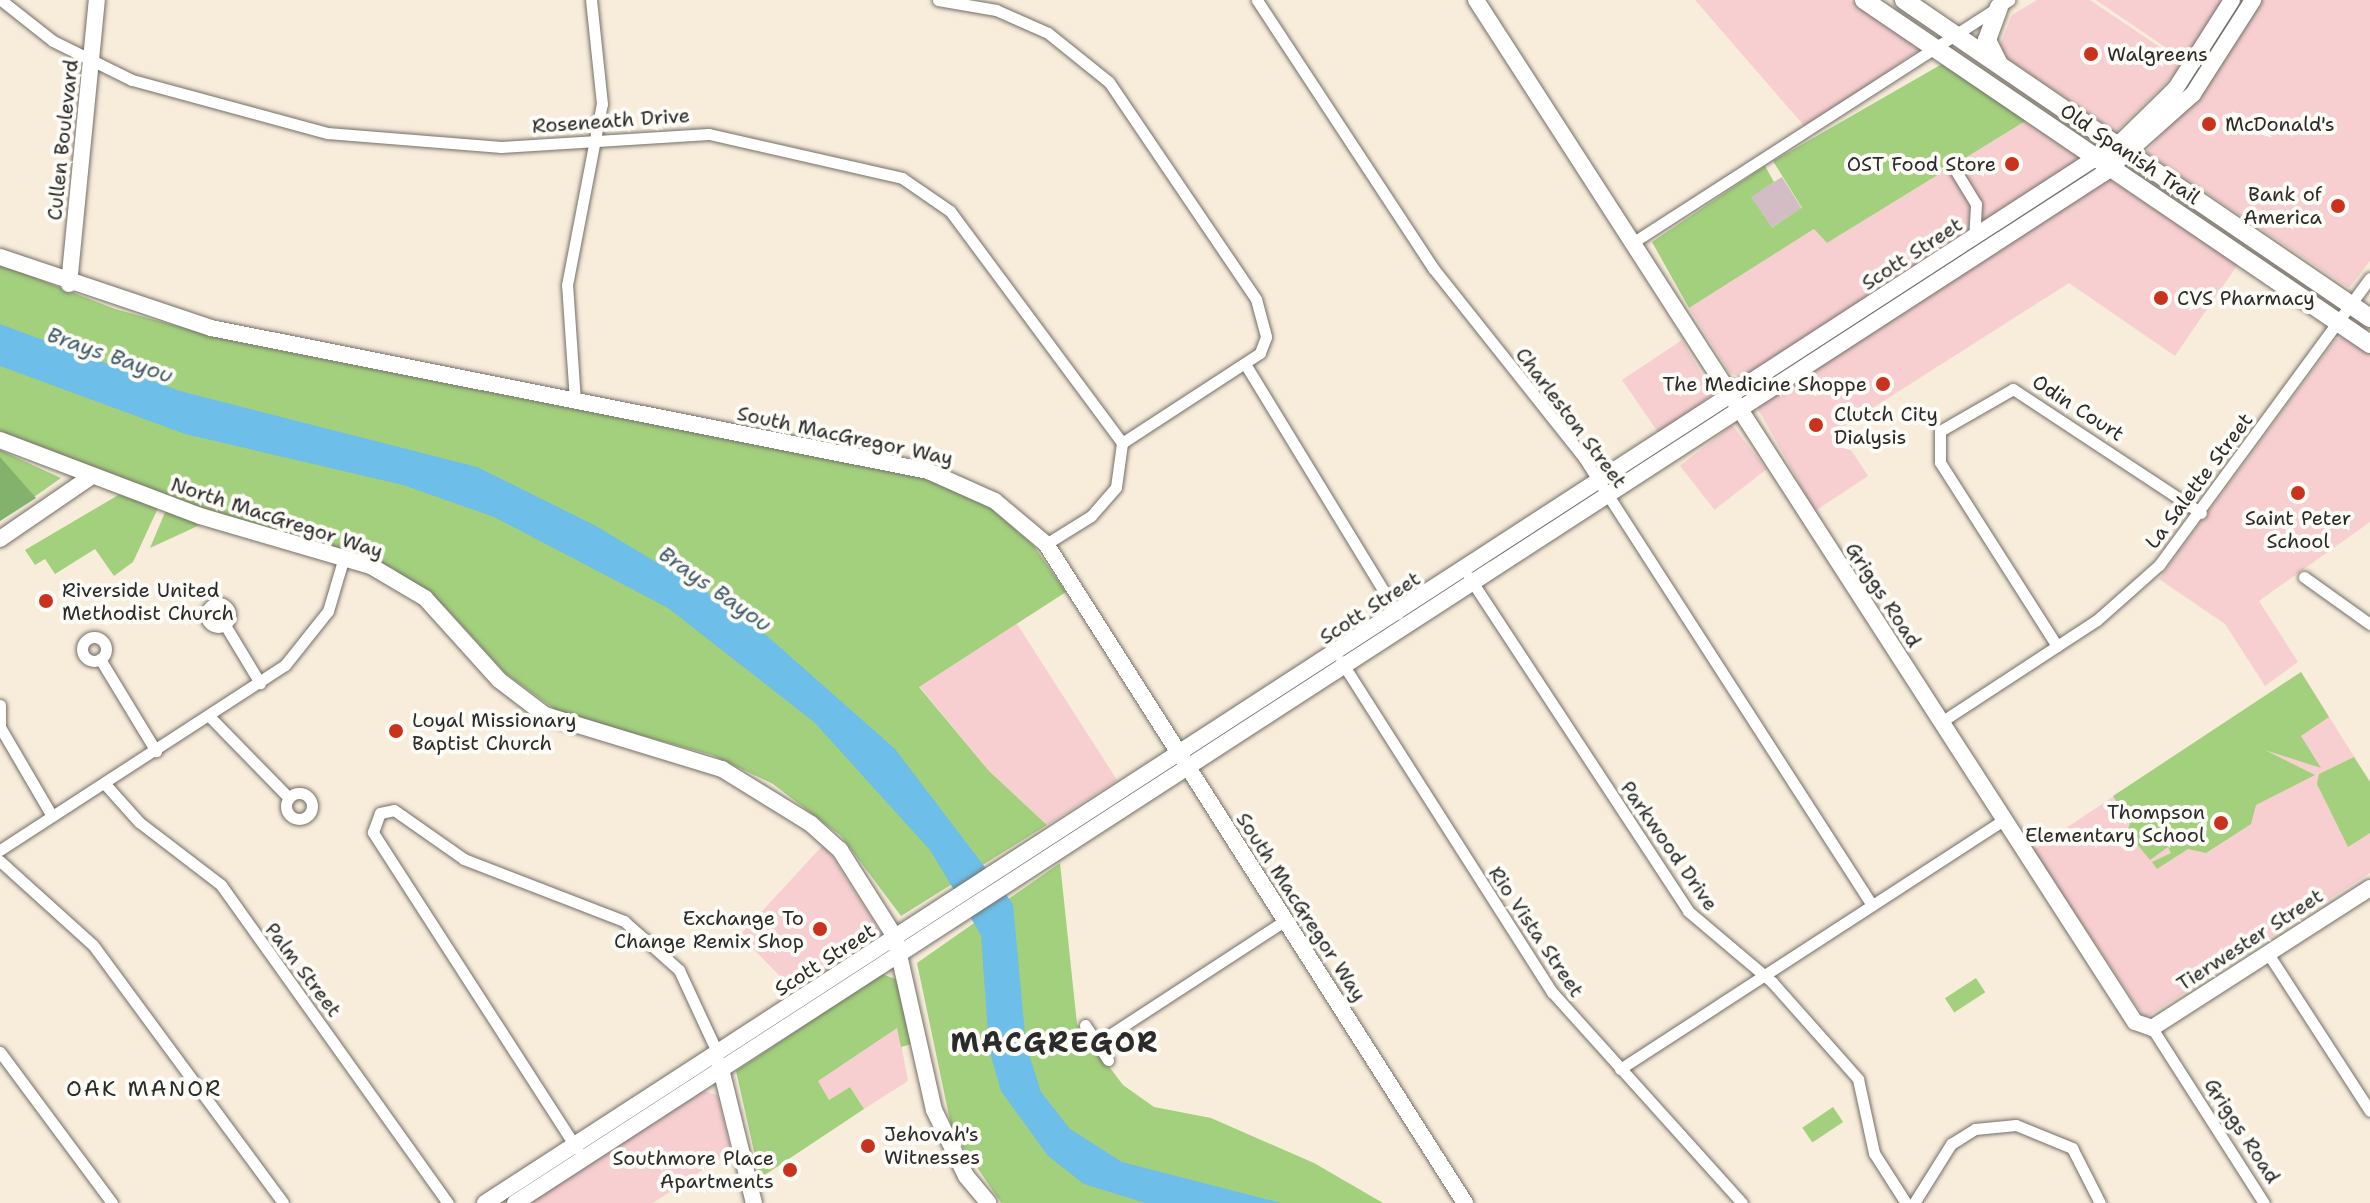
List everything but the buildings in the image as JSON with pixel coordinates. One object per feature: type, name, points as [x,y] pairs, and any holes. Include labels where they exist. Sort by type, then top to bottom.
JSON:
[{"type":"main road","name":"Cullen Boulevard","points":[[69,284],[97,0]]},
{"type":"main road","name":"Griggs Road","points":[[1476,0],[2131,1017],[2152,1028]]},
{"type":"main road","name":"Old Spanish Trail","points":[[1864,0],[2370,344]]},
{"type":"main road","name":"Old Spanish Trail","points":[[1904,0],[2370,318]]},
{"type":"main road","points":[[2000,67],[1987,40],[2004,3]]},
{"type":"main road","name":"Scott Street","points":[[2122,151],[2176,88],[2231,3]]},
{"type":"main road","points":[[2231,3],[2250,5]]},
{"type":"main road","name":"Scott Street","points":[[485,1203],[895,937],[926,928],[1046,860],[1346,670],[1609,499],[1979,244],[2122,151],[2193,94],[2250,5]]},
{"type":"main road","points":[[2218,241],[2227,223]]},
{"type":"main road","name":"Scott Street","points":[[515,1203],[903,955],[926,928],[1036,844],[1398,614],[1730,394],[1979,244]]},
{"type":"main road","name":"South MacGregor Way","points":[[0,257],[69,284],[211,328],[928,471],[995,501],[1046,544],[1465,1203]]},
{"type":"main road","name":"North MacGregor Way","points":[[0,440],[92,476],[344,557],[425,598],[499,680],[545,715],[697,759],[772,795],[840,850],[895,937],[903,955],[934,1110],[966,1176],[989,1203]]},
{"type":"main road","points":[[0,539],[92,476]]},
{"type":"main road","name":"Tierwester Street","points":[[2152,1028],[2370,888]]},
{"type":"main road","points":[[718,1054],[754,1203]]},
{"type":"street","name":"Roseneath Drive","points":[[1,0],[91,62],[191,99],[375,141],[501,147],[594,138],[709,134],[869,168],[918,187],[974,239],[1122,443]]},
{"type":"street","points":[[575,401],[566,298],[594,138],[602,68],[591,0]]},
{"type":"street","points":[[938,0],[998,5],[1048,33],[1109,82],[1256,299],[1266,337],[1247,367],[1122,443],[1116,487],[1091,516],[1046,544]]},
{"type":"street","name":"Charleston Street","points":[[1257,0],[1433,268],[1598,481],[1872,905]]},
{"type":"street","points":[[1632,243],[2004,3]]},
{"type":"street","points":[[1954,168],[1976,204],[1979,244]]},
{"type":"street","name":"La Salette Street","points":[[1941,722],[2124,600],[2201,513],[2370,278]]},
{"type":"street","points":[[1247,367],[1398,614]]},
{"type":"street","name":"Odin Court","points":[[2057,646],[1940,462],[1940,431],[2013,389],[2201,513]]},
{"type":"street","points":[[0,850],[260,683],[309,641],[328,611],[344,557]]},
{"type":"street","name":"Parkwood Drive","points":[[1464,570],[1688,911],[1765,975],[1858,1079],[1874,1153],[1906,1203]]},
{"type":"street","points":[[2304,577],[2370,624]]},
{"type":"street","points":[[225,625],[260,683]]},
{"type":"street","name":"Rio Vista Street","points":[[1336,654],[1552,992],[1742,1203]]},
{"type":"street","points":[[100,659],[156,751]]},
{"type":"street","points":[[0,705],[0,726],[52,816]]},
{"type":"street","points":[[210,717],[289,798]]},
{"type":"street","name":"Palm Street","points":[[105,784],[139,822],[221,885],[448,1203]]},
{"type":"street","points":[[584,1159],[373,832],[378,815],[394,810],[464,859],[624,921],[688,982],[718,1054]]},
{"type":"street","points":[[1620,1069],[2004,820]]},
{"type":"street","points":[[0,861],[101,955],[283,1203]]},
{"type":"street","points":[[1097,1043],[1286,920]]},
{"type":"street","points":[[2267,952],[2370,1111]]},
{"type":"street","points":[[1085,1025],[1108,1060]]},
{"type":"street","name":"Griggs Road","points":[[2152,1028],[2264,1203]]},
{"type":"street","points":[[0,1052],[112,1203]]},
{"type":"street","points":[[1914,1203],[1951,1144],[1975,1129],[2016,1125],[2072,1148],[2100,1203]]},
{"type":"shaded area","points":[[1695,0],[1850,0],[1921,48],[1806,128]]},
{"type":"shaded area","points":[[2037,0],[2090,0],[2185,64],[2116,132],[1997,52],[2012,15]]},
{"type":"shaded area","points":[[2096,0],[2226,0],[2187,62]]},
{"type":"shaded area","points":[[2259,0],[2370,0],[2370,261],[2349,288],[2146,152],[2212,77]]},
{"type":"shaded area","points":[[2027,120],[2076,155],[2075,163],[1743,379],[1730,373],[1689,308],[1814,229],[1827,243]]},
{"type":"shaded area","points":[[1782,177],[1802,209],[1771,229],[1751,197]]},
{"type":"shaded area","points":[[2107,178],[2238,264],[2175,356],[2069,283],[1838,430],[1868,476],[1815,511],[1757,407]]},
{"type":"shaded area","name":"Saint Peter School","points":[[2346,337],[2370,353],[2370,522],[2259,601],[2298,662],[2265,686],[2225,624],[2159,579],[2336,339]]},
{"type":"shaded area","points":[[1682,340],[1713,394],[1660,435],[1622,380]]},
{"type":"shaded area","points":[[1732,425],[1766,469],[1714,510],[1680,466]]},
{"type":"shaded area","points":[[1017,624],[1117,780],[1047,825],[989,771],[919,686]]},
{"type":"shaded area","name":"Thompson Elementary School","points":[[2301,672],[2370,782],[2370,873],[2145,1018],[2033,850]]},
{"type":"shaded area","points":[[824,844],[880,932],[798,995],[740,935]]},
{"type":"shaded area","points":[[898,1027],[908,1081],[864,1109],[850,1087],[829,1100],[817,1081]]},
{"type":"shaded area","points":[[703,1091],[717,1095],[731,1151],[653,1203],[529,1203]]},
{"type":"green space","points":[[1942,64],[2027,120],[1827,243],[1814,229],[1689,308],[1652,242],[1765,166],[1774,182],[1751,197],[1772,228],[1802,208],[1773,161]]},
{"type":"green space","points":[[0,264],[115,309],[228,340],[936,481],[992,509],[1033,545],[1066,592],[919,687],[989,771],[1047,825],[901,916],[841,836],[773,784],[712,755],[560,713],[505,673],[444,606],[392,568],[197,506],[0,431]]},
{"type":"green space","points":[[0,450],[61,478],[0,521]]},
{"type":"green space","points":[[0,457],[36,498],[0,521]]},
{"type":"green space","points":[[120,494],[158,508],[133,562],[114,576],[95,549],[55,574],[45,559],[35,565],[25,550]]},
{"type":"green space","points":[[166,510],[204,523],[150,548]]},
{"type":"green space","points":[[2301,672],[2329,717],[2301,736],[2321,768],[2265,750],[2315,775],[2256,805],[2251,824],[2206,853],[2188,849],[2157,869],[2152,862],[2171,853],[2168,847],[2150,860],[2127,832],[2130,823],[2113,796]]},
{"type":"green space","points":[[2354,757],[2370,782],[2370,833],[2348,847],[2317,784],[2319,774]]},
{"type":"green space","points":[[1060,863],[1077,1024],[1123,1085],[1154,1107],[1211,1118],[1314,1163],[1383,1203],[1001,1203],[952,1130],[917,963]]},
{"type":"green space","points":[[882,974],[898,980],[915,1043],[901,1047],[897,1028],[818,1081],[829,1100],[850,1087],[864,1109],[760,1178],[736,1071]]},
{"type":"green space","points":[[1976,978],[1985,992],[1954,1012],[1945,998]]},
{"type":"green space","points":[[1833,1107],[1843,1122],[1812,1143],[1802,1128]]},
{"type":"water","points":[[0,324],[180,391],[477,467],[596,526],[741,613],[895,749],[1013,904],[1026,1045],[1041,1092],[1070,1129],[1122,1162],[1281,1203],[1145,1203],[1084,1184],[1048,1156],[1001,1091],[989,1049],[981,935],[930,850],[814,722],[668,608],[494,517],[403,485],[185,434],[0,366]]},
{"type":"place","name":"Walgreens","points":[[2091,54]]},
{"type":"place","name":"McDonald's","points":[[2209,124]]},
{"type":"place","name":"OST Food Store","points":[[2012,164]]},
{"type":"place","name":"Bank of America","points":[[2338,206]]},
{"type":"place","name":"CVS Pharmacy","points":[[2161,298]]},
{"type":"place","name":"The Medicine Shoppe","points":[[1883,384]]},
{"type":"place","name":"Clutch City Dialysis","points":[[1816,425]]},
{"type":"place","name":"Saint Peter School","points":[[2298,493]]},
{"type":"place","name":"Riverside United Methodist Church","points":[[46,601]]},
{"type":"place","name":"Loyal Missionary Baptist Church","points":[[396,731]]},
{"type":"place","name":"Thompson Elementary School","points":[[2221,823]]},
{"type":"place","name":"Exchange To Change Remix Shop","points":[[820,929]]},
{"type":"place","name":"Jehovah's Witnesses","points":[[868,1146]]},
{"type":"place","name":"Southmore Place Apartments","points":[[790,1170]]},
{"type":"district","name":"MACGREGOR","points":[[1055,1042]]},
{"type":"district","name":"OAK MANOR","points":[[144,1089]]},
{"type":"water label","name":"Brays Bayou","points":[[110,355]]},
{"type":"water label","name":"Brays Bayou","points":[[715,589]]}]
